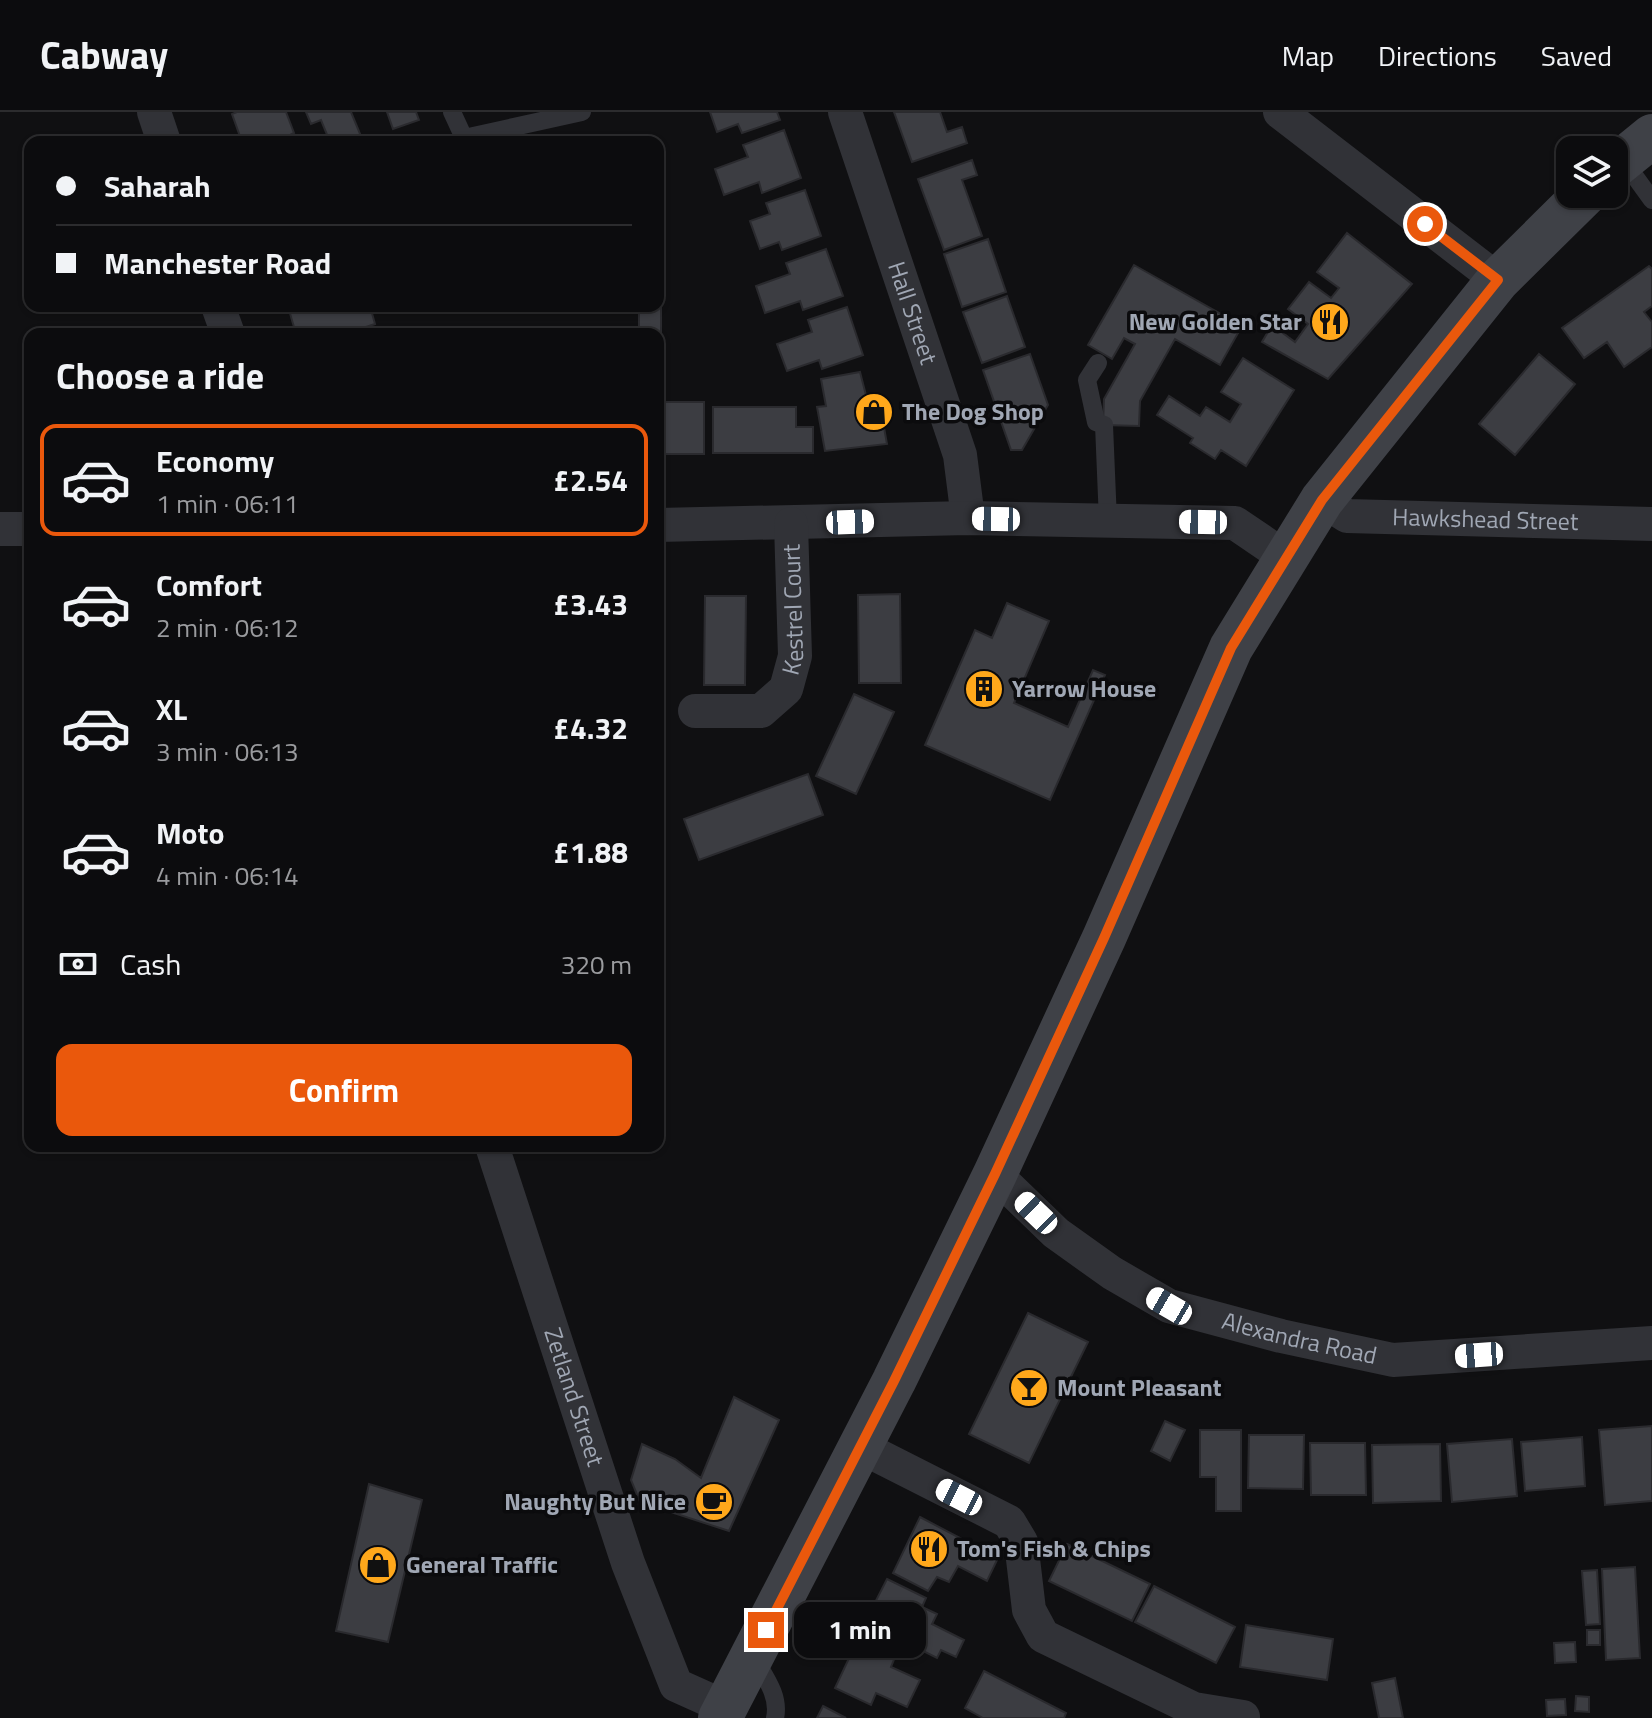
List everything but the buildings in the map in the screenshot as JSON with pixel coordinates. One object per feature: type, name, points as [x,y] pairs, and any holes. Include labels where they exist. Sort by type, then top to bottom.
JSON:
[{"type":"main road","points":[[722,1713],[894,1381],[995,1174],[1104,938],[1231,648],[1322,500],[1498,280],[1571,208]]},
{"type":"street","points":[[154,112],[162,136]]},
{"type":"street","name":"Hall Street","points":[[845,112],[960,455],[968,518]]},
{"type":"street","points":[[1280,112],[1498,280]]},
{"type":"street","name":"Hawkshead Street","points":[[1322,500],[1347,516],[1652,524]]},
{"type":"street","points":[[664,525],[968,518],[1235,523],[1285,557]]},
{"type":"street","name":"Kestrel Court","points":[[695,711],[761,711],[786,689],[795,656],[791,524]]},
{"type":"street","points":[[0,529],[24,529]]},
{"type":"street","name":"Zetland Street","points":[[494,1152],[628,1563],[676,1685],[722,1713]]},
{"type":"street","name":"Alexandra Road","points":[[995,1174],[1056,1233],[1112,1273],[1169,1306],[1281,1336],[1393,1360],[1652,1343]]},
{"type":"street","points":[[859,1446],[1009,1522],[1021,1542],[1029,1610],[1043,1636],[1194,1709],[1243,1717]]},
{"type":"lane","points":[[452,112],[463,136]]},
{"type":"lane","points":[[473,136],[582,112]]},
{"type":"lane","points":[[1630,154],[1652,200]]},
{"type":"lane","points":[[1098,363],[1087,380],[1096,422],[1104,425],[1108,521]]},
{"type":"lane","points":[[752,1656],[773,1690],[775,1718]]},
{"type":"place","name":"New Golden Star","points":[[1330,322]]},
{"type":"place","name":"The Dog Shop","points":[[874,412]]},
{"type":"place","name":"Yarrow House","points":[[984,689]]},
{"type":"place","name":"Mount Pleasant","points":[[1029,1388]]},
{"type":"place","name":"Naughty But Nice","points":[[714,1502]]},
{"type":"place","name":"Tom's Fish & Chips","points":[[929,1549]]},
{"type":"place","name":"General Traffic","points":[[378,1565]]},
{"type":"route","points":[[766,1630],[894,1381],[995,1174],[1104,938],[1231,648],[1322,500],[1498,280],[1425,224]]}]
